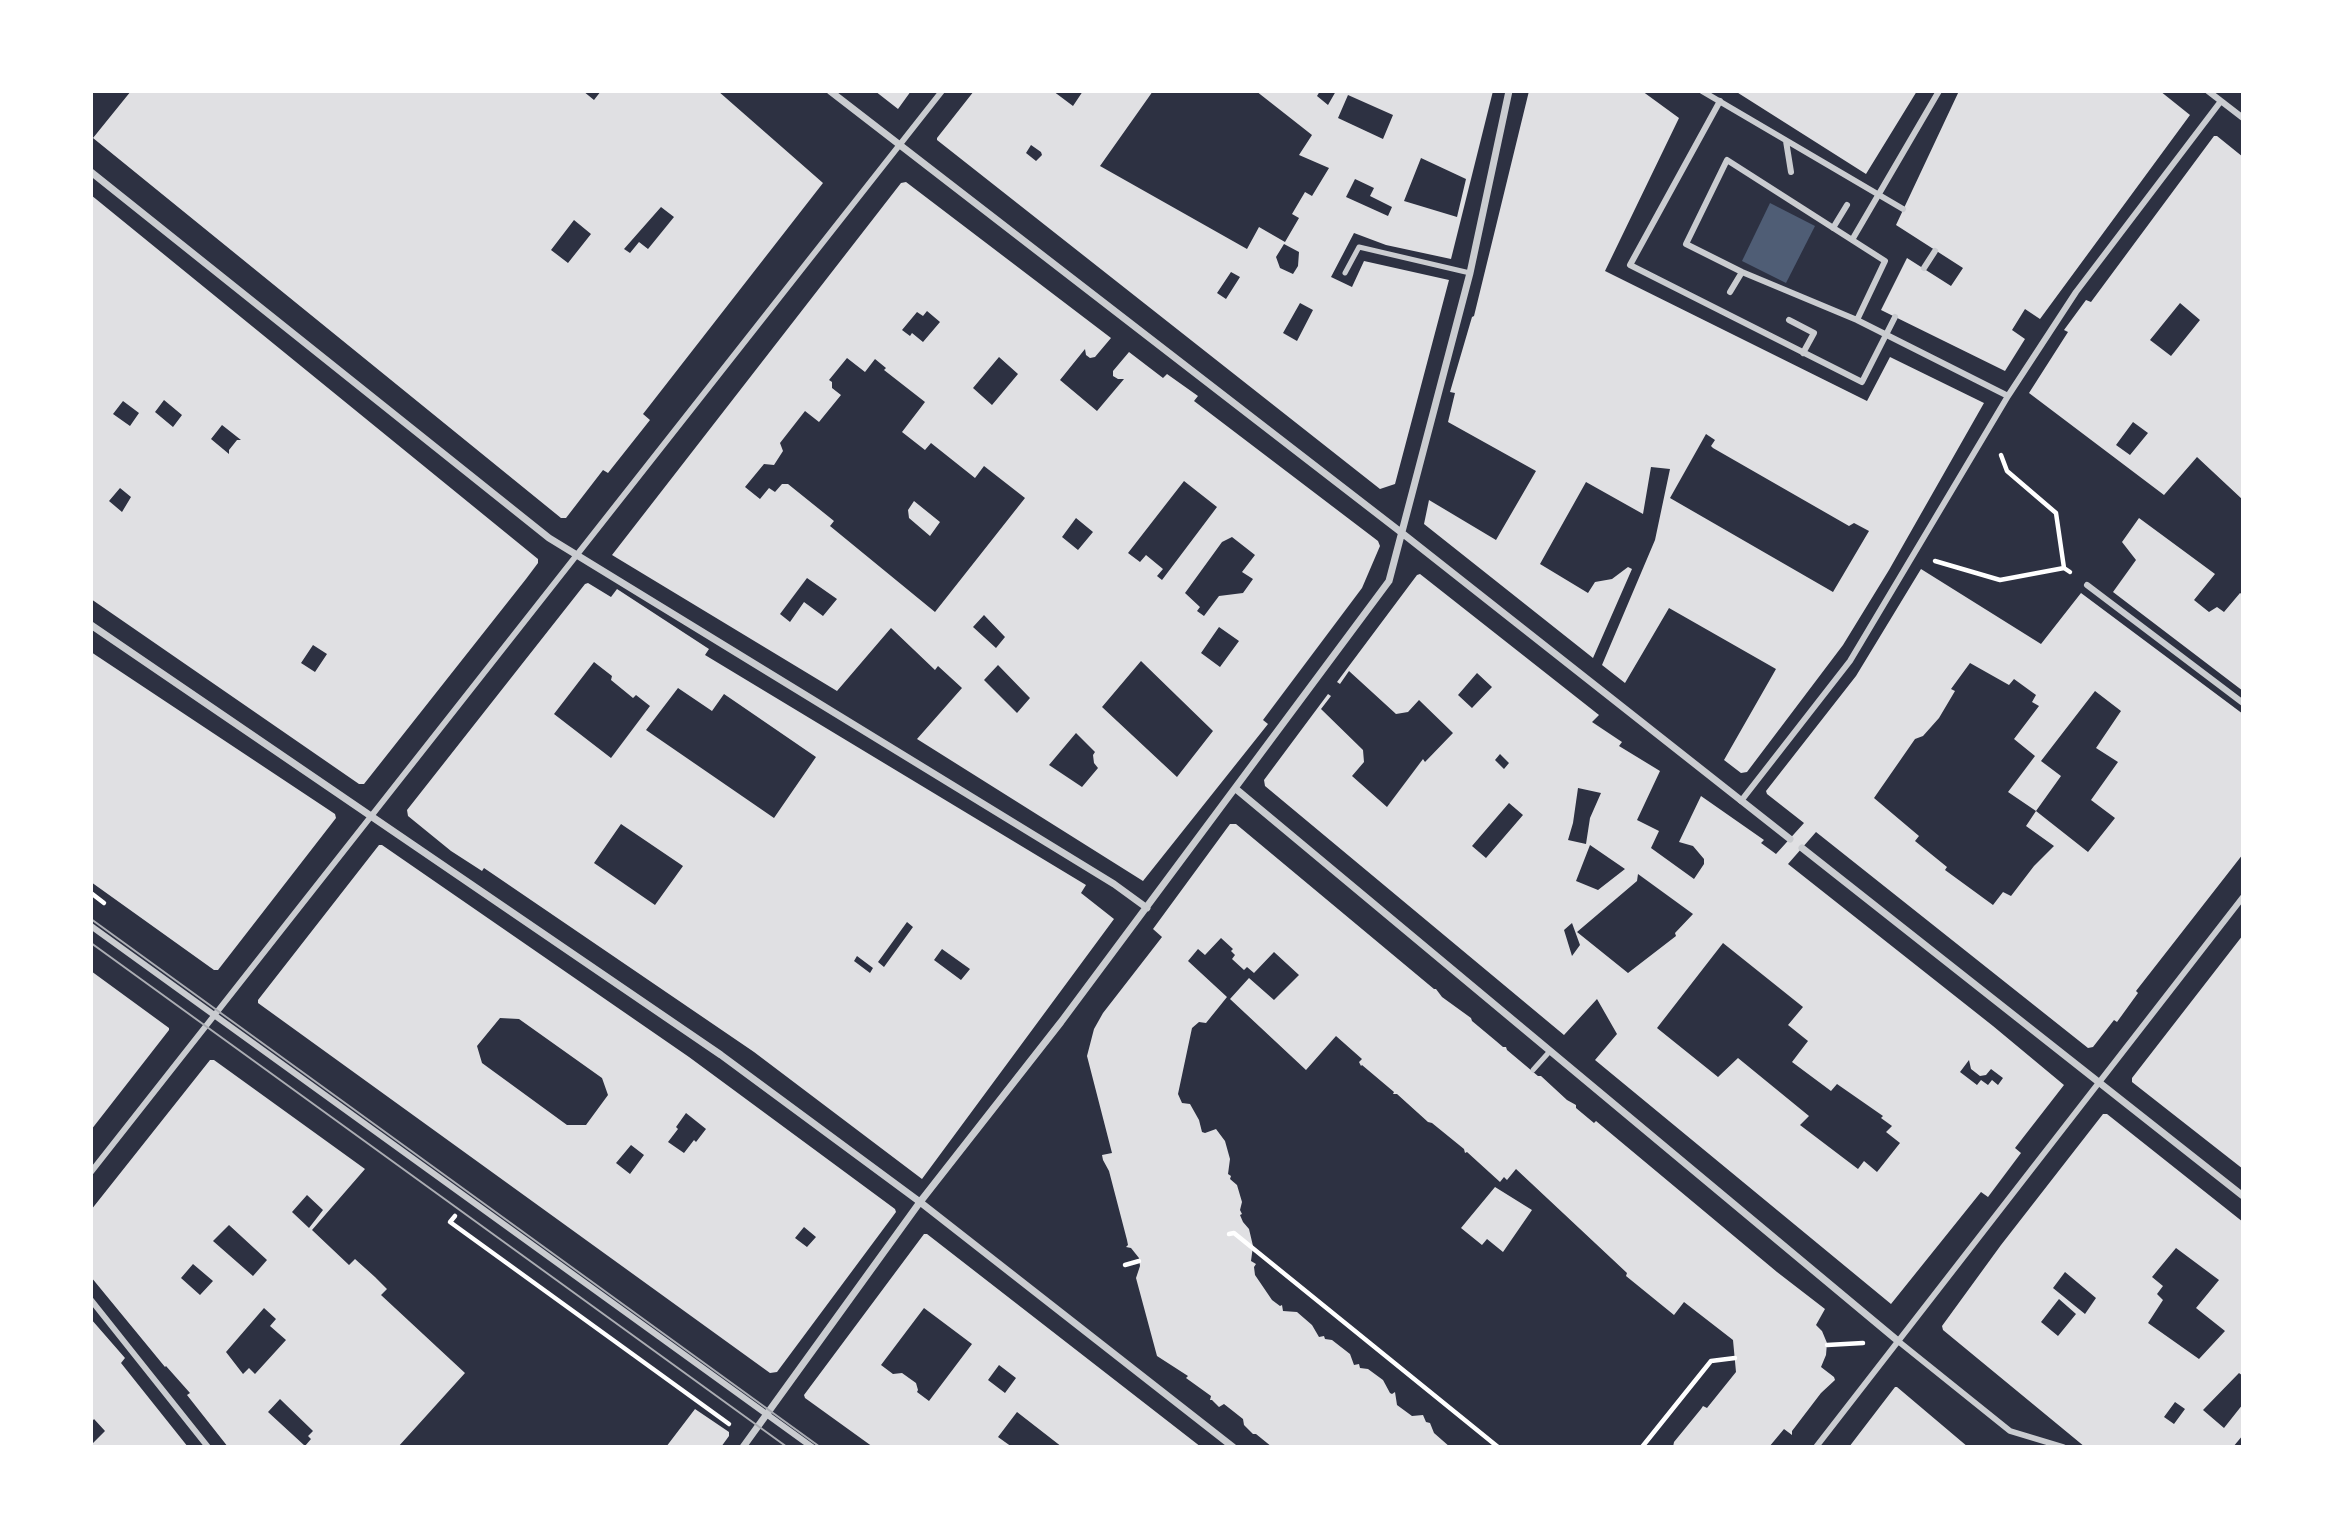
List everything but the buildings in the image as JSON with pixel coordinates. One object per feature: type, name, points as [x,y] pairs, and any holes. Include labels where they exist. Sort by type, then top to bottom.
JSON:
[{"type":"street","points":[[830,91],[1402,533],[1790,839]]},
{"type":"street","points":[[91,1172],[942,91]]},
{"type":"street","points":[[743,1447],[920,1202],[1061,1022],[1389,581],[1470,272],[1509,91]]},
{"type":"street","points":[[1702,91],[1903,209]]},
{"type":"street","points":[[1852,240],[1939,91]]},
{"type":"street","points":[[2208,91],[2243,118]]},
{"type":"street","points":[[1720,101],[1630,265],[1862,382],[1895,317]]},
{"type":"street","points":[[1741,801],[1850,660],[2008,396],[2076,292],[2221,101]]},
{"type":"street","points":[[1786,141],[1791,172]]},
{"type":"street","points":[[1857,320],[1885,261],[1727,160],[1686,244],[1742,272],[1857,320],[2008,396]]},
{"type":"street","points":[[91,172],[549,538],[1114,884],[1147,908]]},
{"type":"street","points":[[1833,228],[1846,205]]},
{"type":"street","points":[[1924,268],[1936,251]]},
{"type":"street","points":[[1730,292],[1742,272]]},
{"type":"street","points":[[1789,320],[1814,333],[1803,354]]},
{"type":"street","points":[[2087,585],[2243,703]]},
{"type":"street","points":[[91,625],[722,1055],[920,1202],[1233,1447]]},
{"type":"street","points":[[1236,789],[1898,1341],[2010,1431],[2063,1447]]},
{"type":"street","points":[[1802,848],[2243,1196]]},
{"type":"street","points":[[1816,1447],[2243,897]]},
{"type":"street","points":[[91,926],[812,1447]]},
{"type":"street","points":[[91,1300],[208,1447]]},
{"type":"lane","points":[[1345,274],[1359,247],[1470,272]]},
{"type":"lane","points":[[1533,1070],[1550,1051]]},
{"type":"path","points":[[1916,550],[1931,559],[2000,580],[2064,568],[2056,513],[2007,471],[1999,452]]},
{"type":"path","points":[[1229,1234],[1234,1233],[1498,1447]]},
{"type":"path","points":[[475,1240],[749,1438]]},
{"type":"path","points":[[1125,1265],[1139,1261]]},
{"type":"path","points":[[1642,1447],[1711,1361],[1734,1358]]},
{"type":"water","points":[[1770,203],[1815,226],[1786,283],[1742,261]]},
{"type":"tram line","points":[[91,919],[820,1447]]},
{"type":"tram line","points":[[91,943],[787,1447]]}]
